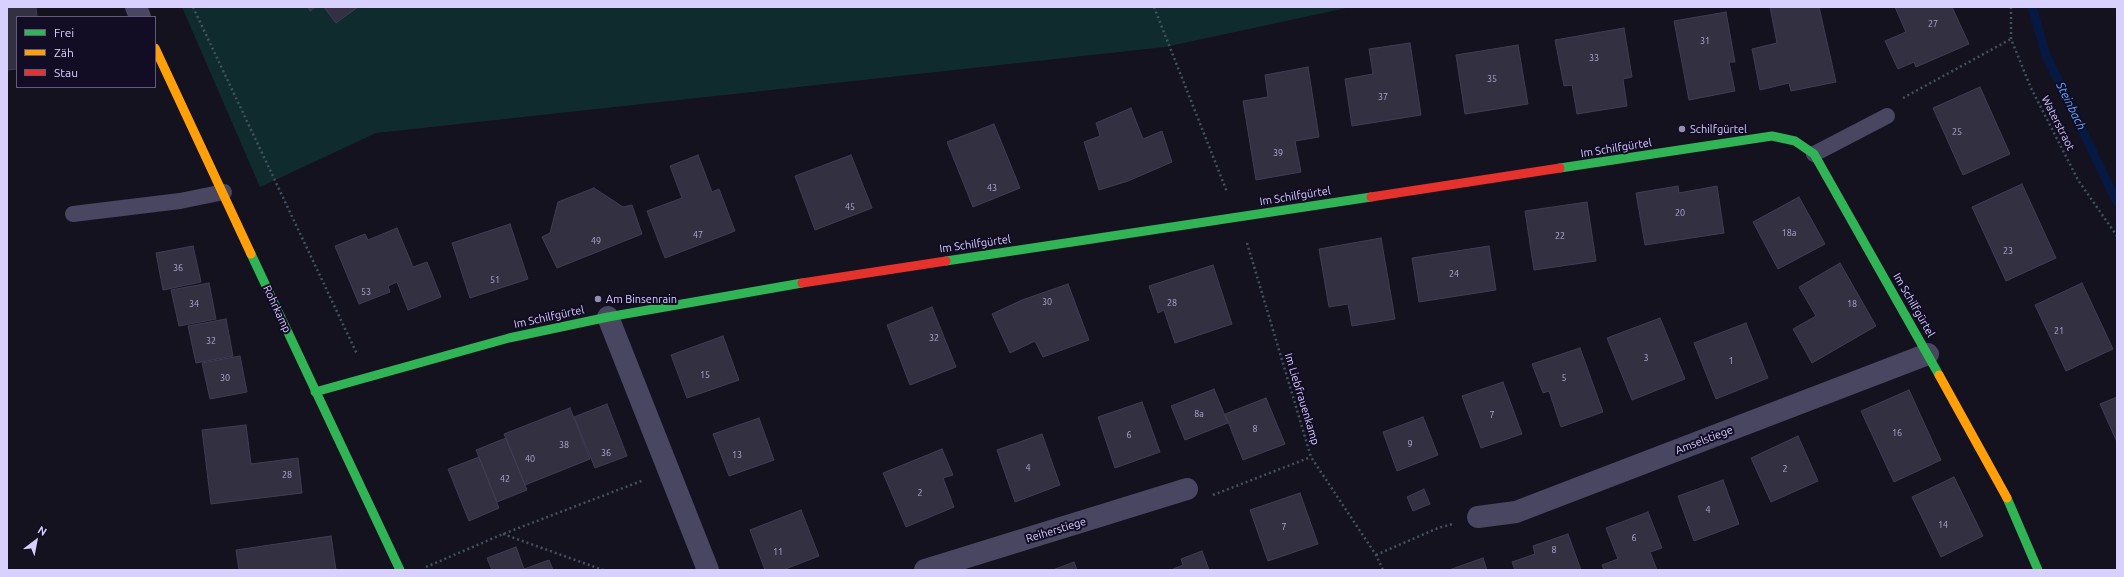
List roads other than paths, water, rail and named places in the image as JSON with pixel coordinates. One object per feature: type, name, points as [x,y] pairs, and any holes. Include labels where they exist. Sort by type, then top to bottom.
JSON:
[{"type":"street","name":"Rohrkamp","points":[[156,50],[224,192],[315,392],[400,570]]},
{"type":"street","name":"Im Schilfgürtel","points":[[315,392],[509,338],[608,317],[845,276],[1772,136],[1795,141],[1814,154],[1928,354],[2012,508],[2038,570]]},
{"type":"street","points":[[608,317],[708,570]]},
{"type":"street","name":"Amselstiege","points":[[1478,517],[1516,512],[1928,354]]},
{"type":"street","name":"Reiherstiege","points":[[925,570],[1187,489]]},
{"type":"lane","points":[[1814,154],[1887,116]]},
{"type":"lane","points":[[73,214],[180,201],[224,192]]},
{"type":"waterway","name":"Steinbach","points":[[2032,7],[2046,55],[2117,202]]},
{"type":"place","name":"Schilfgürtel","points":[[1682,129]]},
{"type":"place","name":"Am Binsenrain","points":[[598,299]]}]
